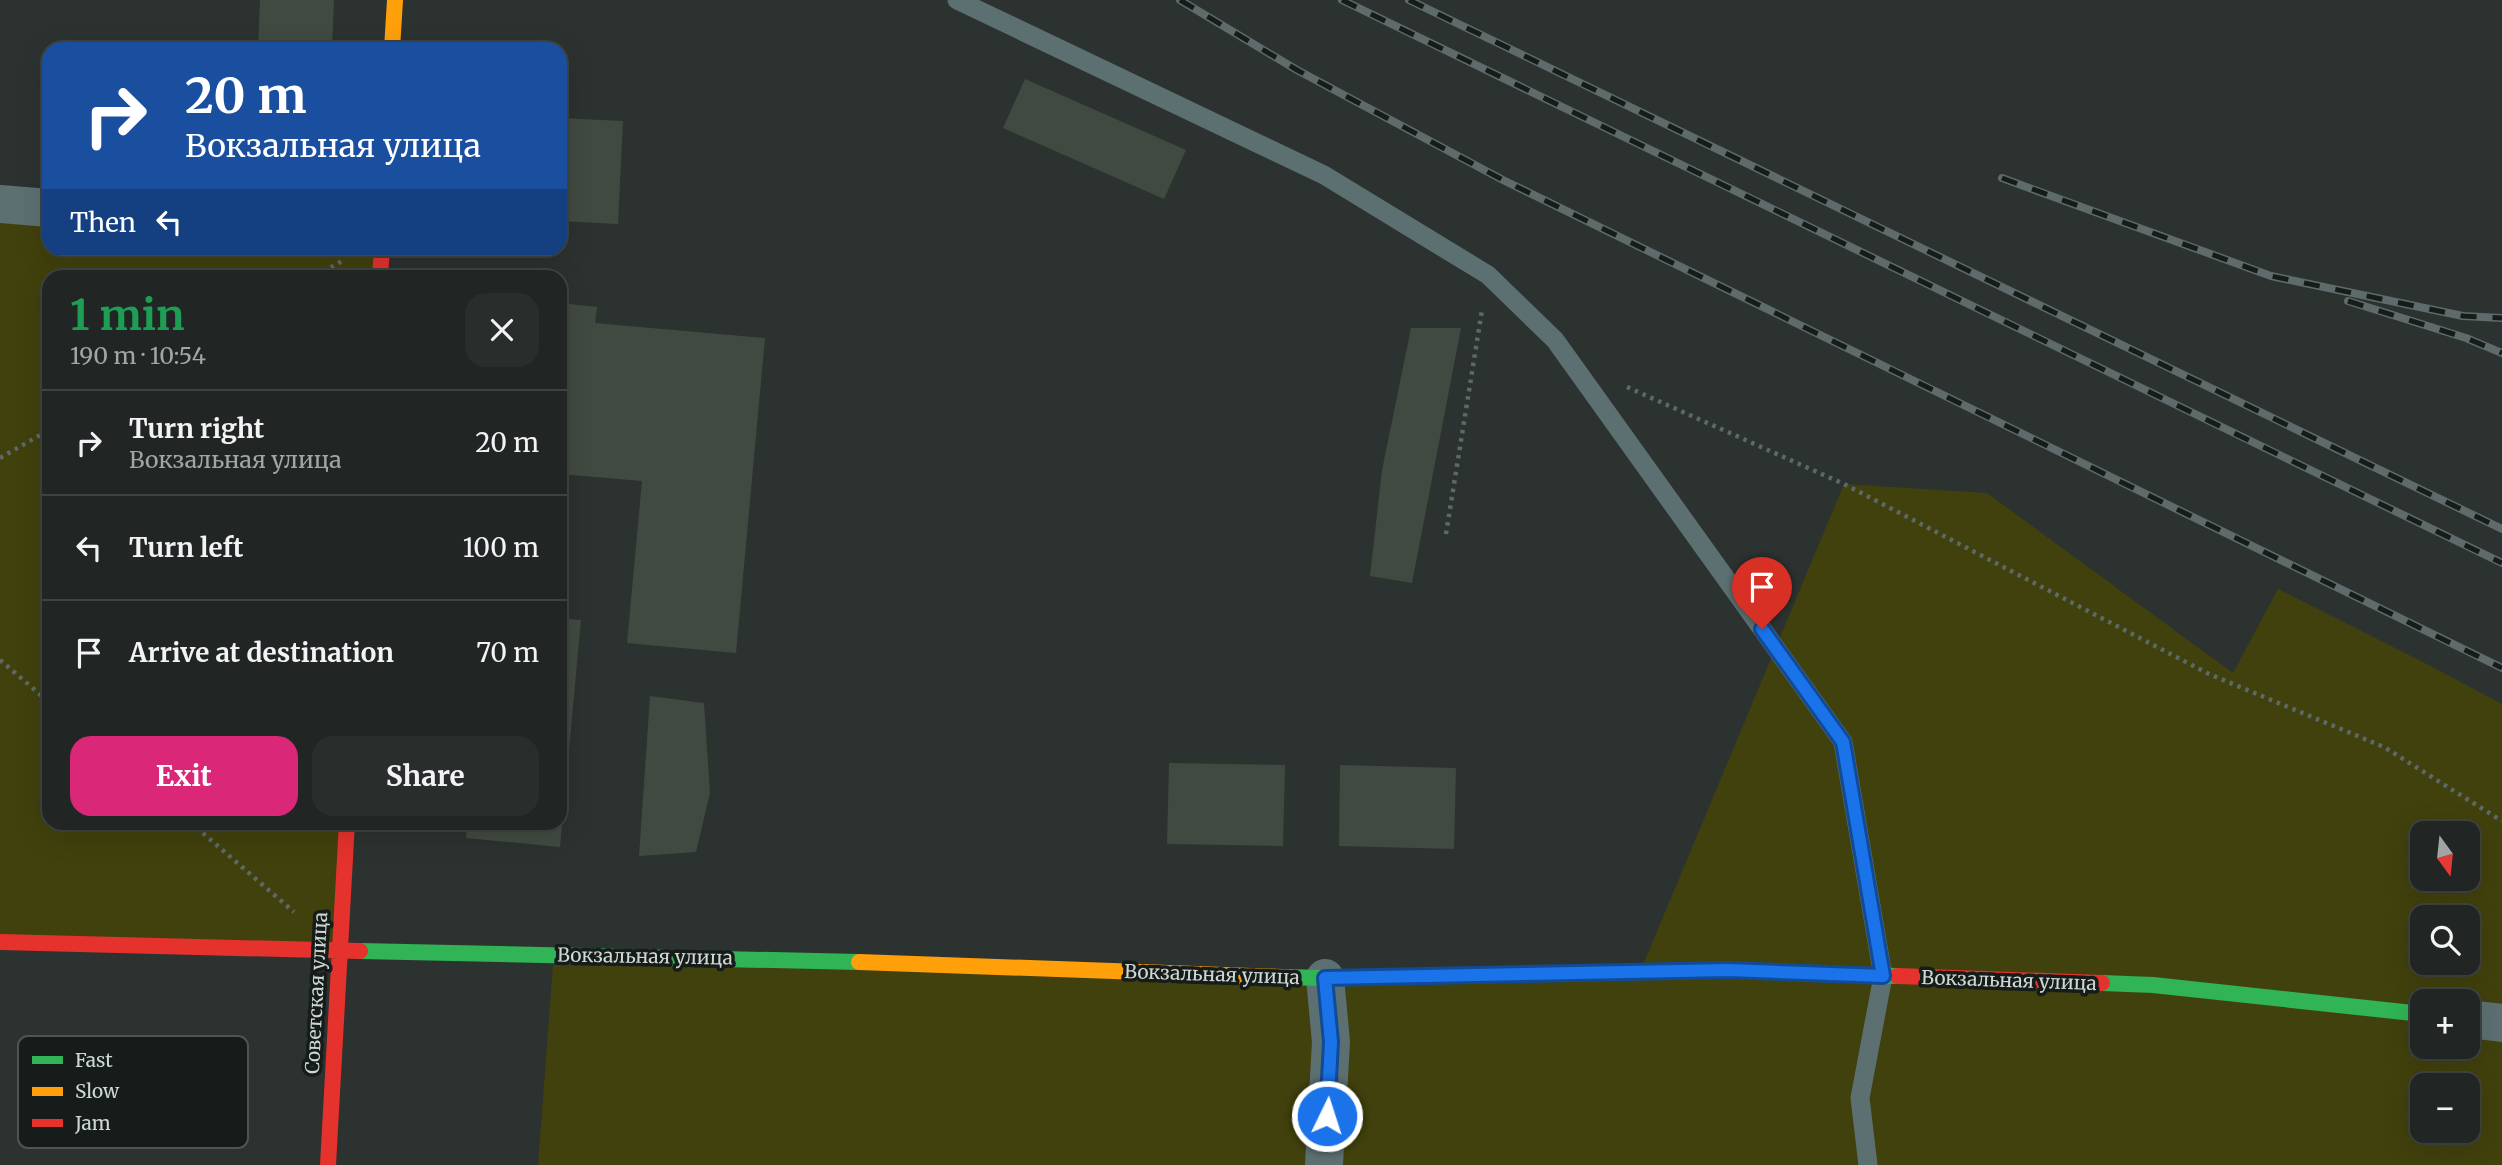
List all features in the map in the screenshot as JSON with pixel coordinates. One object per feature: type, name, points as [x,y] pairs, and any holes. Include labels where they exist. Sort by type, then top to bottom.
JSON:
[{"type":"street","points":[[392,42],[395,0]]},
{"type":"street","points":[[0,204],[42,207]]},
{"type":"street","name":"Советская улица","points":[[328,1165],[347,830]]},
{"type":"street","name":"Вокзальная улица","points":[[0,942],[734,958],[1325,978],[1729,970],[2153,985],[2410,1013]]},
{"type":"street","points":[[1324,1165],[1331,1042],[1325,978]]},
{"type":"street","points":[[2480,1020],[2502,1023]]},
{"type":"lane","points":[[957,0],[1324,175],[1488,275],[1555,340],[1843,742],[1883,976],[1860,1098],[1868,1165]]},
{"type":"path","points":[[1446,534],[1488,275]]},
{"type":"path","points":[[1626,387],[1844,484],[2209,674],[2384,747],[2502,821]]},
{"type":"path","points":[[0,458],[42,434]]},
{"type":"path","points":[[0,660],[42,696]]},
{"type":"path","points":[[199,830],[340,951]]},
{"type":"shaded area","points":[[0,204],[42,207],[42,256],[381,256],[380,270],[42,270],[42,830],[347,830],[339,951],[0,942]]},
{"type":"shaded area","points":[[1844,484],[1987,493],[2233,673],[2278,589],[2502,704],[2502,1165],[538,1165],[553,965],[1640,972]]},
{"type":"building","points":[[260,0],[334,0],[332,42],[258,42]]},
{"type":"building","points":[[1025,79],[1186,150],[1164,199],[1003,128]]},
{"type":"building","points":[[567,118],[623,121],[618,224],[567,221]]},
{"type":"building","points":[[567,304],[597,307],[595,323],[765,338],[736,653],[627,643],[642,481],[567,475]]},
{"type":"building","points":[[1411,328],[1461,328],[1412,583],[1370,576],[1382,470]]},
{"type":"building","points":[[567,619],[581,620],[567,771]]},
{"type":"building","points":[[650,696],[704,703],[710,793],[696,852],[639,856]]},
{"type":"building","points":[[1169,763],[1285,765],[1283,846],[1167,844]]},
{"type":"building","points":[[1340,765],[1456,768],[1454,849],[1339,846]]},
{"type":"building","points":[[467,830],[562,830],[560,847],[466,838]]},
{"type":"railway","points":[[1180,0],[1297,70],[1503,180],[2502,668]]},
{"type":"railway","points":[[1342,0],[2502,563]]},
{"type":"railway","points":[[1409,0],[2502,529]]},
{"type":"railway","points":[[2002,178],[2271,276],[2463,316],[2502,318]]},
{"type":"railway","points":[[2348,301],[2466,338],[2502,353]]},
{"type":"traffic: fast","points":[[360,951],[859,962]]},
{"type":"traffic: fast","points":[[1281,977],[1729,970],[1897,976]]},
{"type":"traffic: fast","points":[[2102,983],[2153,985],[2410,1013]]},
{"type":"traffic: slow","points":[[392,42],[395,0]]},
{"type":"traffic: slow","points":[[859,962],[1281,977]]},
{"type":"traffic: jam","points":[[380,270],[381,256]]},
{"type":"traffic: jam","points":[[328,1165],[347,830]]},
{"type":"traffic: jam","points":[[0,942],[360,951]]},
{"type":"traffic: jam","points":[[1897,976],[2102,983]]},
{"type":"route","points":[[1327,1116],[1331,1042],[1325,978],[1729,970],[1883,976],[1843,742],[1762,629]]}]
